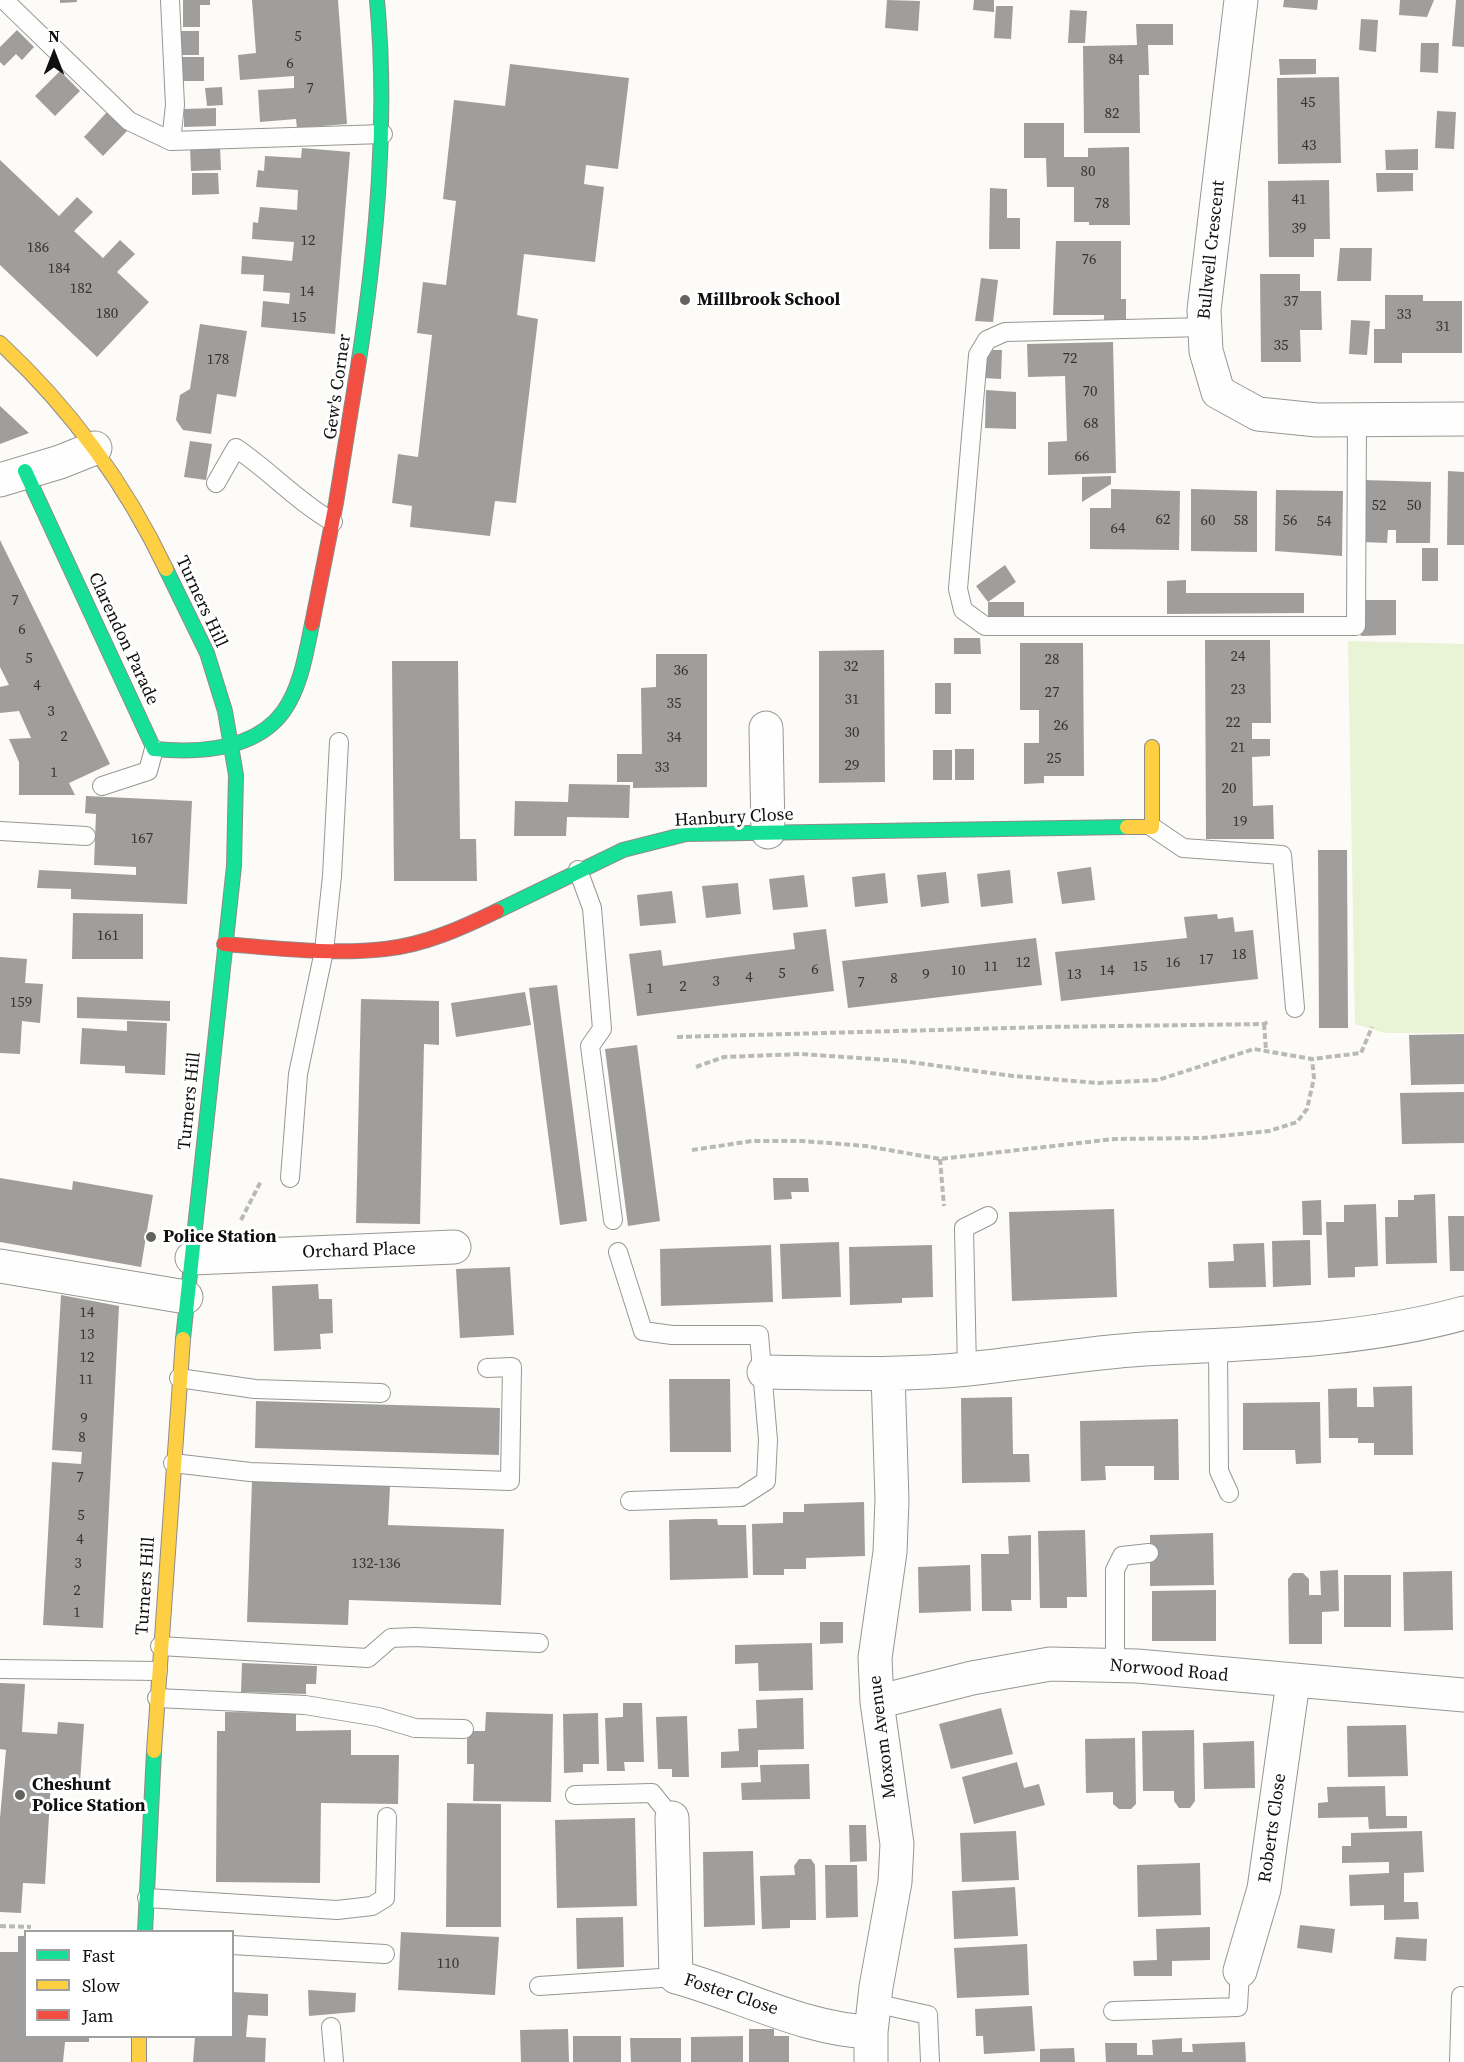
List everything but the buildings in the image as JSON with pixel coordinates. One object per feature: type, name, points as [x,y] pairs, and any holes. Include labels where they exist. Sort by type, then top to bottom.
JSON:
[{"type":"street","name":"Gew's Corner","points":[[232,743],[270,725],[282,712],[293,692],[304,662],[350,437],[369,291],[383,134],[383,57],[377,0]]},
{"type":"street","name":"Bullwell Crescent","points":[[1241,0],[1204,310],[1206,351],[1218,392],[1258,414],[1317,420],[1464,419]]},
{"type":"street","name":"Turners Hill","points":[[0,343],[30,371],[95,448],[141,516],[207,653],[232,743],[236,775],[236,820],[179,1378],[158,1671],[145,1930]]},
{"type":"street","points":[[13,475],[60,462],[95,448]]},
{"type":"street","name":"Clarendon Parade","points":[[13,475],[154,749]]},
{"type":"street","points":[[766,728],[768,832]]},
{"type":"street","points":[[154,749],[197,753],[232,743]]},
{"type":"street","points":[[1152,747],[1152,827]]},
{"type":"street","name":"Hanbury Close","points":[[224,944],[324,951],[386,948],[453,932],[623,850],[686,834],[1152,827]]},
{"type":"street","name":"Orchard Place","points":[[192,1258],[454,1247]]},
{"type":"street","points":[[0,1266],[186,1297]]},
{"type":"street","points":[[764,1372],[888,1374],[967,1369],[1145,1349],[1322,1340],[1416,1326],[1464,1313]]},
{"type":"street","name":"Moxom Avenue","points":[[872,2032],[895,1882],[897,1844],[877,1702],[875,1658],[890,1552],[892,1500],[888,1374]]},
{"type":"street","name":"Norwood Road","points":[[877,1702],[972,1678],[1050,1664],[1115,1665],[1464,1695]]},
{"type":"street","name":"Roberts Close","points":[[1240,1971],[1264,1889],[1293,1682]]},
{"type":"street","name":"Foster Close","points":[[672,1818],[676,1977],[735,1994],[824,2026],[872,2032]]},
{"type":"street","points":[[139,2038],[139,2062]]},
{"type":"lane","points":[[4,0],[129,121],[171,141],[383,134]]},
{"type":"lane","points":[[170,0],[175,105],[171,141]]},
{"type":"lane","points":[[1204,327],[1005,332],[987,340],[978,355],[977,366],[958,589],[963,610],[985,626],[1356,626],[1357,419]]},
{"type":"lane","points":[[216,483],[236,448],[267,469],[316,512],[333,522]]},
{"type":"lane","points":[[290,1178],[298,1074],[324,951],[332,876],[339,742]]},
{"type":"lane","points":[[102,786],[148,771],[154,749]]},
{"type":"lane","points":[[1152,827],[1183,848],[1282,855],[1295,1008]]},
{"type":"lane","points":[[0,831],[86,836]]},
{"type":"lane","points":[[578,870],[592,908],[602,1029],[590,1046],[613,1220]]},
{"type":"lane","points":[[967,1369],[964,1228],[988,1216]]},
{"type":"lane","points":[[618,1252],[643,1331],[672,1335],[759,1335],[764,1372],[768,1440],[766,1481],[741,1497],[630,1501]]},
{"type":"lane","points":[[1218,1347],[1219,1471],[1228,1493]]},
{"type":"lane","points":[[173,1463],[250,1472],[510,1481],[512,1367],[487,1368]]},
{"type":"lane","points":[[179,1378],[255,1389],[381,1393]]},
{"type":"lane","points":[[1115,1665],[1115,1570],[1122,1556],[1149,1553]]},
{"type":"lane","points":[[160,1646],[368,1658],[391,1638],[539,1643]]},
{"type":"lane","points":[[0,1669],[158,1671]]},
{"type":"lane","points":[[157,1698],[305,1705],[378,1717],[415,1728],[464,1729]]},
{"type":"lane","points":[[575,1795],[652,1794],[672,1818]]},
{"type":"lane","points":[[147,1898],[337,1910],[372,1906],[385,1898],[387,1817]]},
{"type":"lane","points":[[234,1945],[385,1954]]},
{"type":"lane","points":[[1113,2011],[1238,2007],[1240,1971]]},
{"type":"lane","points":[[539,1986],[676,1977]]},
{"type":"lane","points":[[1459,2062],[1461,1996]]},
{"type":"lane","points":[[872,2032],[928,2015],[930,2062]]},
{"type":"lane","points":[[331,2027],[333,2062]]},
{"type":"path","points":[[677,1037],[1044,1027],[1264,1024],[1295,1008]]},
{"type":"path","points":[[1264,1024],[1266,1050]]},
{"type":"path","points":[[696,1066],[724,1057],[801,1054],[902,1061],[1013,1076],[1098,1083],[1158,1080],[1254,1049],[1312,1059],[1361,1053],[1372,1027]]},
{"type":"path","points":[[692,1150],[752,1141],[803,1141],[866,1146],[940,1159],[1114,1139],[1202,1138],[1269,1131],[1297,1122],[1306,1109],[1314,1078],[1312,1059]]},
{"type":"path","points":[[235,1256],[241,1221],[272,1160],[292,1148]]},
{"type":"path","points":[[940,1159],[945,1212],[964,1228]]},
{"type":"path","points":[[0,1926],[31,1927]]},
{"type":"green space","points":[[1348,641],[1464,644],[1464,1033],[1385,1033],[1355,1024]]},
{"type":"traffic: fast","points":[[359,360],[371,270],[379,180],[381,90],[377,0]]},
{"type":"traffic: fast","points":[[25,471],[154,749],[188,750],[224,747],[257,735],[271,725],[283,712],[294,692],[302,670],[312,624]]},
{"type":"traffic: fast","points":[[166,569],[207,653],[225,711],[236,775],[234,866],[183,1339]]},
{"type":"traffic: fast","points":[[497,911],[623,850],[686,834],[1127,827]]},
{"type":"traffic: fast","points":[[145,1930],[154,1751]]},
{"type":"traffic: slow","points":[[0,343],[50,394],[94,448],[133,507],[166,569]]},
{"type":"traffic: slow","points":[[1127,827],[1152,827],[1152,747]]},
{"type":"traffic: slow","points":[[154,1751],[183,1339]]},
{"type":"traffic: slow","points":[[139,2038],[139,2062]]},
{"type":"traffic: jam","points":[[312,624],[336,503],[359,360]]},
{"type":"traffic: jam","points":[[224,944],[324,951],[385,949],[428,940],[497,911]]},
{"type":"place","name":"Millbrook School","points":[[685,300]]},
{"type":"place","name":"Police Station","points":[[151,1237]]},
{"type":"place","name":"Cheshunt Police Station","points":[[20,1795]]}]
